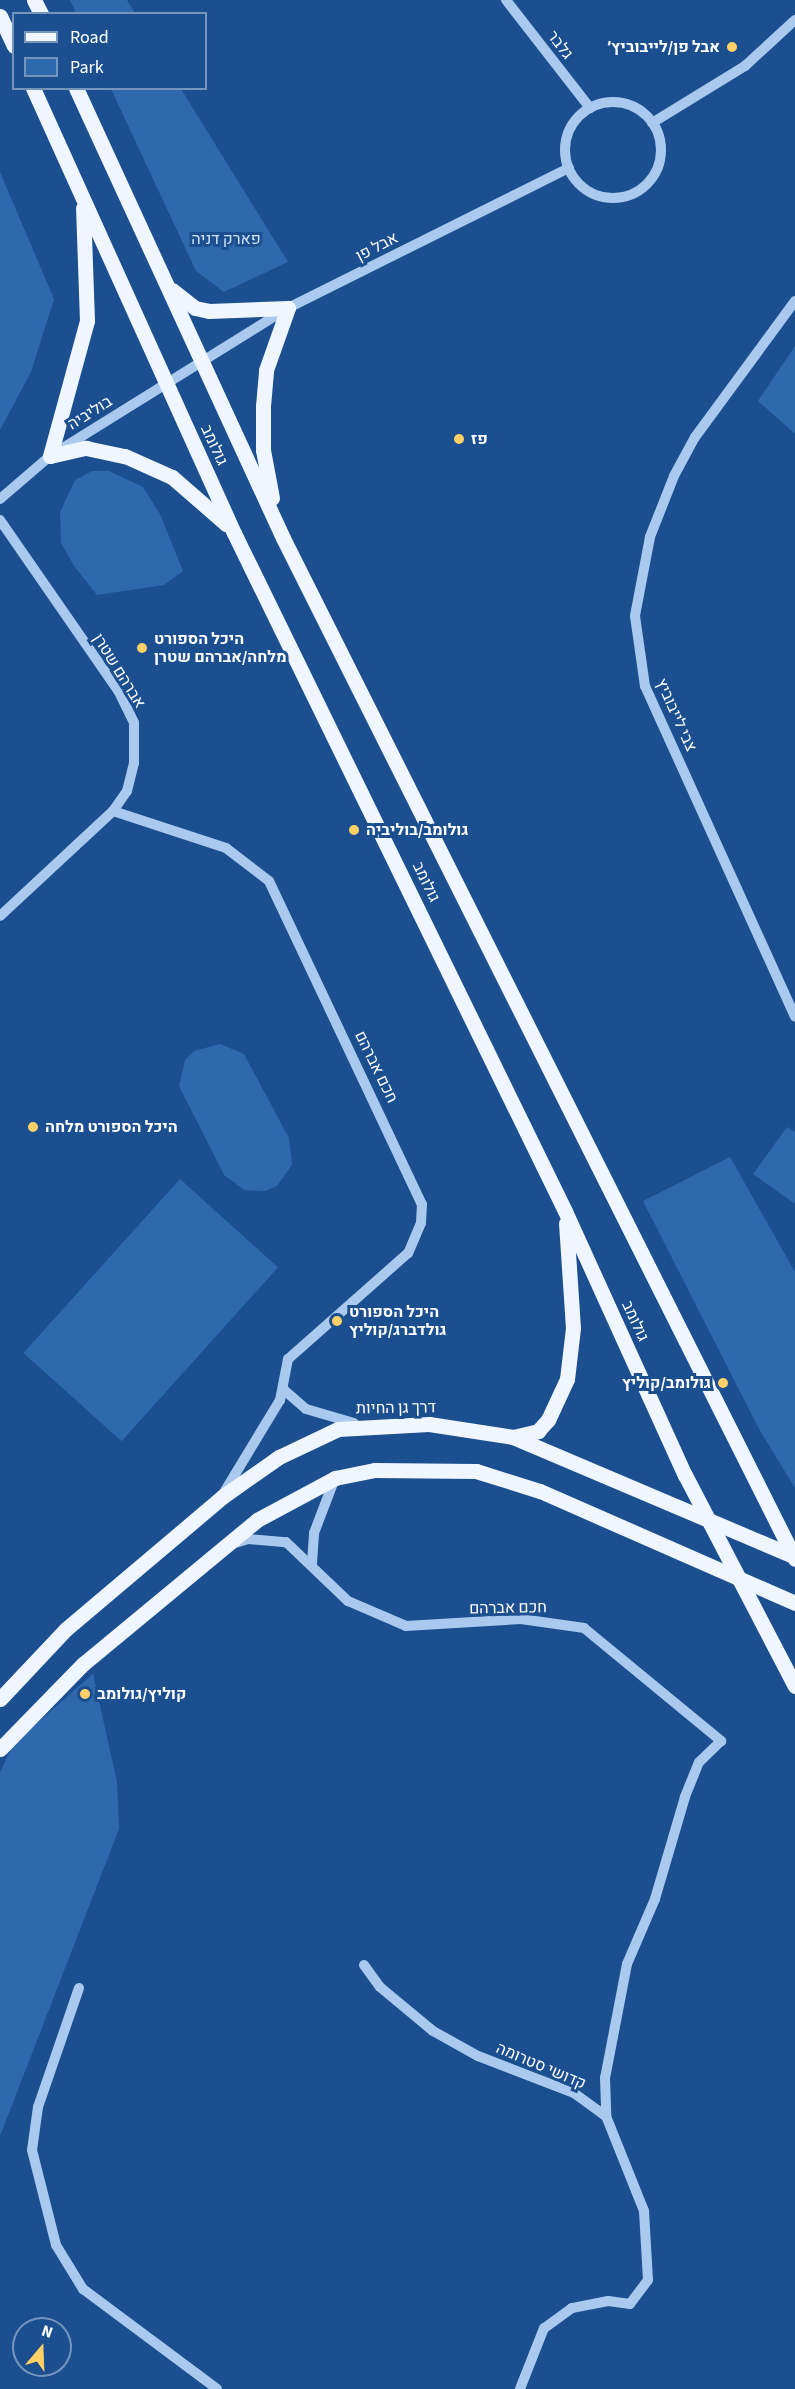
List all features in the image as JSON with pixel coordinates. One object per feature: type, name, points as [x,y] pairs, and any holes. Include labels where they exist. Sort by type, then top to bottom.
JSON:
[{"type":"main road","points":[[0,16],[12,42]]},
{"type":"main road","name":"גולומב","points":[[34,90],[234,533],[565,1211],[707,1516],[795,1686]]},
{"type":"main road","name":"גולומב","points":[[77,90],[283,538],[794,1557]]},
{"type":"main road","points":[[82,196],[87,321],[50,456],[86,448],[149,465],[196,494],[234,533]]},
{"type":"main road","points":[[168,286],[195,308],[209,311],[288,308],[266,369],[263,406],[263,450],[283,538]]},
{"type":"main road","points":[[513,1437],[538,1431],[567,1379],[573,1328],[565,1211]]},
{"type":"main road","name":"דרך גן החיות","points":[[0,1699],[66,1629],[222,1497],[310,1440],[366,1425],[429,1424],[513,1437],[707,1516],[794,1557]]},
{"type":"main road","points":[[0,1749],[83,1664],[221,1548],[283,1504],[335,1478],[408,1468],[476,1471],[540,1491],[795,1603]]},
{"type":"street","name":"גלבר","points":[[506,0],[590,108]]},
{"type":"street","points":[[652,123],[745,66],[795,20]]},
{"type":"street","points":[[620,102],[634,106],[652,123],[661,158],[645,186],[630,195],[597,195],[583,187],[569,168],[570,129],[590,108],[620,102]]},
{"type":"street","name":"אבל פן","points":[[202,361],[288,308],[569,168]]},
{"type":"street","name":"צבי לייבוביץ","points":[[795,301],[695,437],[674,476],[650,537],[634,616],[645,686],[795,1017]]},
{"type":"street","name":"בוליביה","points":[[0,499],[50,456],[202,361]]},
{"type":"street","name":"אברהם שטרן","points":[[0,520],[134,723],[134,763],[127,790],[113,811],[0,916]]},
{"type":"street","name":"חכם אברהם","points":[[113,811],[226,848],[269,881],[417,1185],[421,1223],[408,1253],[296,1348],[283,1370],[283,1389],[222,1497]]},
{"type":"street","points":[[283,1389],[306,1409],[366,1425]]},
{"type":"street","points":[[312,1563],[314,1533],[335,1478]]},
{"type":"street","name":"חכם אברהם","points":[[221,1548],[271,1539],[285,1542],[312,1563],[348,1601],[406,1626],[521,1619],[584,1628],[721,1741],[696,1771],[627,1964],[605,2078],[606,2116]]},
{"type":"street","name":"קדושי סטרומה","points":[[364,1965],[380,1987],[433,2031],[478,2056],[574,2093],[606,2116]]},
{"type":"street","points":[[79,1988],[38,2107],[32,2150],[56,2244],[83,2289],[217,2389]]},
{"type":"street","points":[[520,2389],[544,2328],[573,2308],[608,2301],[630,2304],[648,2280],[650,2248],[644,2211],[606,2116]]},
{"type":"green space","points":[[70,0],[127,0],[134,12],[76,12]]},
{"type":"green space","name":"פארק דניה","points":[[111,90],[182,90],[288,262],[224,292],[196,271]]},
{"type":"green space","points":[[0,172],[54,299],[31,372],[0,430]]},
{"type":"green space","points":[[795,346],[795,434],[758,401]]},
{"type":"green space","points":[[92,471],[109,471],[143,487],[160,514],[183,571],[164,585],[97,595],[74,566],[61,543],[60,512],[75,480]]},
{"type":"green space","points":[[220,1044],[244,1054],[289,1138],[292,1165],[277,1186],[265,1191],[244,1190],[224,1175],[179,1086],[185,1060],[194,1051]]},
{"type":"green space","points":[[787,1127],[795,1132],[795,1204],[753,1174]]},
{"type":"green space","points":[[730,1157],[795,1272],[795,1488],[759,1429],[643,1201]]},
{"type":"green space","points":[[180,1179],[278,1267],[122,1441],[23,1353]]},
{"type":"green space","points":[[93,1674],[117,1782],[119,1829],[0,2136],[0,1772],[14,1743]]},
{"type":"place","name":"אבל פן/לייבוביץ׳","points":[[732,47]]},
{"type":"place","name":"פז","points":[[459,439]]},
{"type":"place","name":"היכל הספורט מלחה/אברהם שטרן","points":[[142,648]]},
{"type":"place","name":"גולומב/בוליביה","points":[[354,830]]},
{"type":"place","name":"היכל הספורט מלחה","points":[[33,1127]]},
{"type":"place","name":"היכל הספורט גולדברג/קוליץ","points":[[337,1321]]},
{"type":"place","name":"גולומב/קוליץ","points":[[723,1383]]},
{"type":"place","name":"קוליץ/גולומב","points":[[85,1694]]}]
